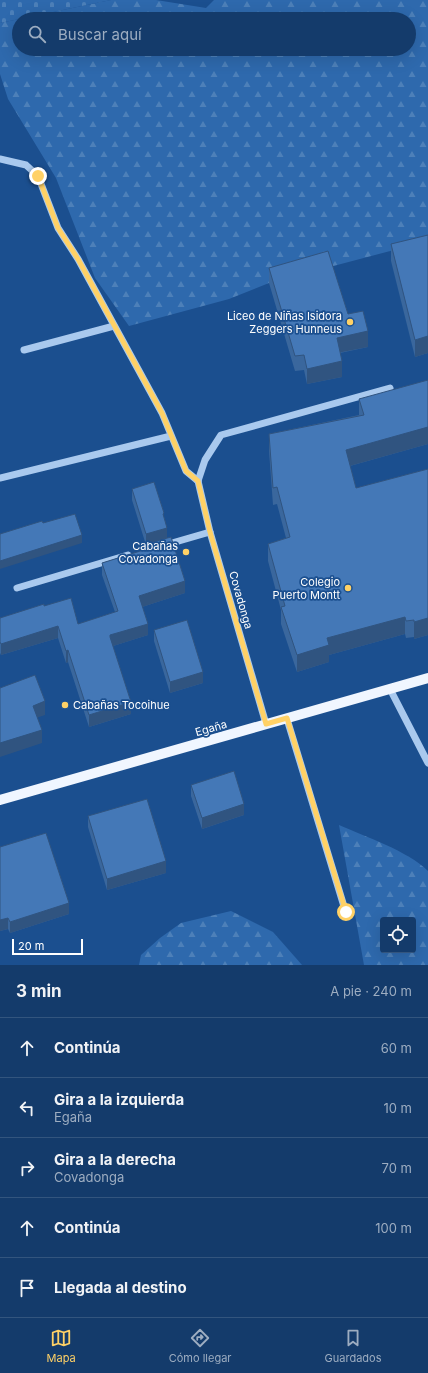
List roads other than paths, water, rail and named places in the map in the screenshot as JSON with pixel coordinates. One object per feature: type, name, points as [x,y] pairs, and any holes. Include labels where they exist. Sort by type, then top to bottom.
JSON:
[{"type":"main road","name":"Egaña","points":[[0,800],[428,678]]},
{"type":"street","points":[[0,159],[26,165],[38,176],[58,228],[78,259],[162,413],[186,471],[198,481],[205,460],[221,435],[390,388]]},
{"type":"street","points":[[24,350],[114,326]]},
{"type":"street","points":[[0,478],[171,436]]},
{"type":"street","name":"Covadonga","points":[[198,481],[210,532],[266,724]]},
{"type":"street","points":[[158,547],[210,532]]},
{"type":"street","points":[[16,588],[136,553]]},
{"type":"street","points":[[390,689],[428,763]]},
{"type":"street","points":[[287,718],[346,912]]},
{"type":"place","name":"Liceo de Niñas Isidora Zeggers Hunneus","points":[[350,322]]},
{"type":"place","name":"Cabañas Covadonga","points":[[186,552]]},
{"type":"place","name":"Colegio Puerto Montt","points":[[348,588]]},
{"type":"place","name":"Cabañas Tocoihue","points":[[65,705]]}]
